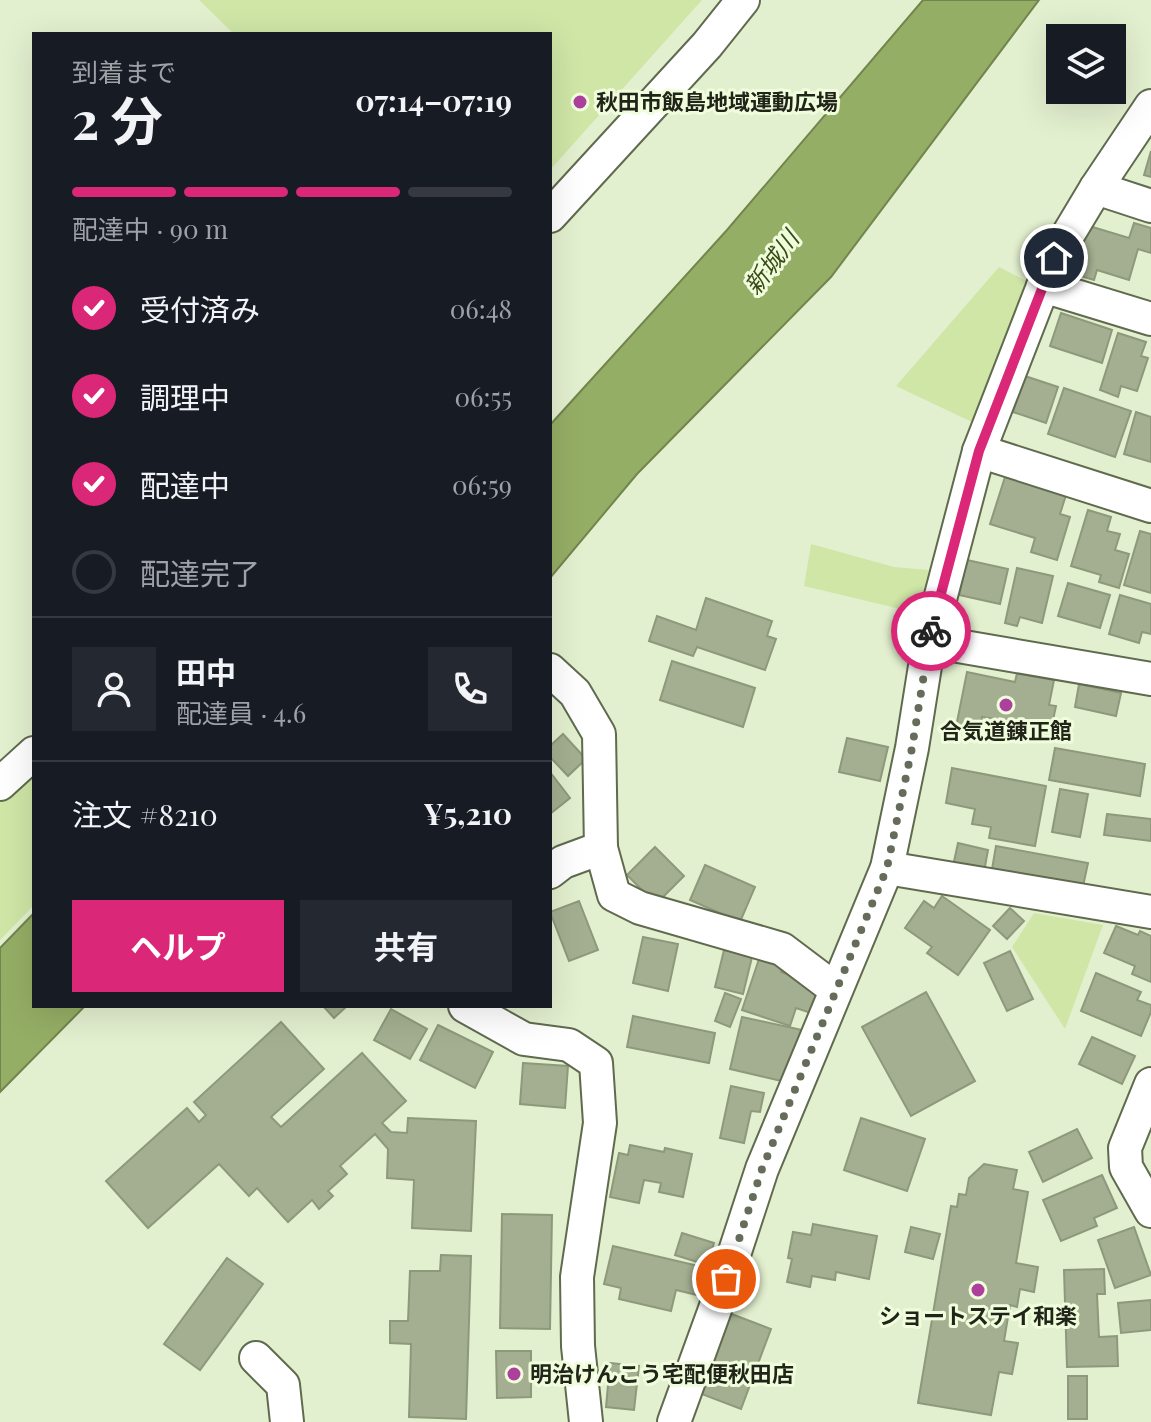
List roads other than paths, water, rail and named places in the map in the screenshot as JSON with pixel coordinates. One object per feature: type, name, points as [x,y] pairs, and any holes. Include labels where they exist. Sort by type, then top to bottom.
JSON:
[{"type":"street","points":[[552,214],[707,45],[743,0]]},
{"type":"street","points":[[674,1422],[762,1169],[887,868],[912,748],[929,641],[979,451],[1054,258],[1151,106]]},
{"type":"street","points":[[1096,188],[1151,206]]},
{"type":"street","points":[[1043,286],[1151,319]]},
{"type":"street","points":[[979,451],[1151,506]]},
{"type":"street","points":[[929,641],[1151,679]]},
{"type":"street","points":[[552,672],[575,693],[599,734],[601,848],[614,895],[640,908],[782,949],[835,989]]},
{"type":"street","points":[[0,784],[32,755]]},
{"type":"street","points":[[552,870],[563,862],[601,848]]},
{"type":"street","points":[[887,868],[1151,912]]},
{"type":"street","points":[[469,1008],[524,1039],[569,1045],[596,1063],[600,1123],[577,1277],[578,1346],[586,1422]]},
{"type":"street","points":[[1151,1084],[1125,1148],[1126,1167],[1151,1211]]},
{"type":"street","points":[[256,1358],[283,1385],[287,1422]]},
{"type":"water","name":"新城川","points":[[923,0],[1039,0],[831,277],[637,474],[552,576],[552,423],[727,230]]},
{"type":"water","points":[[32,915],[32,1008],[83,1008],[0,1092],[0,948]]},
{"type":"place","name":"秋田市飯島地域運動広場","points":[[580,102]]},
{"type":"place","name":"合気道錬正館","points":[[1006,705]]},
{"type":"place","name":"ショートステイ和楽","points":[[978,1290]]},
{"type":"place","name":"明治けんこう宅配便秋田店","points":[[514,1374]]}]
